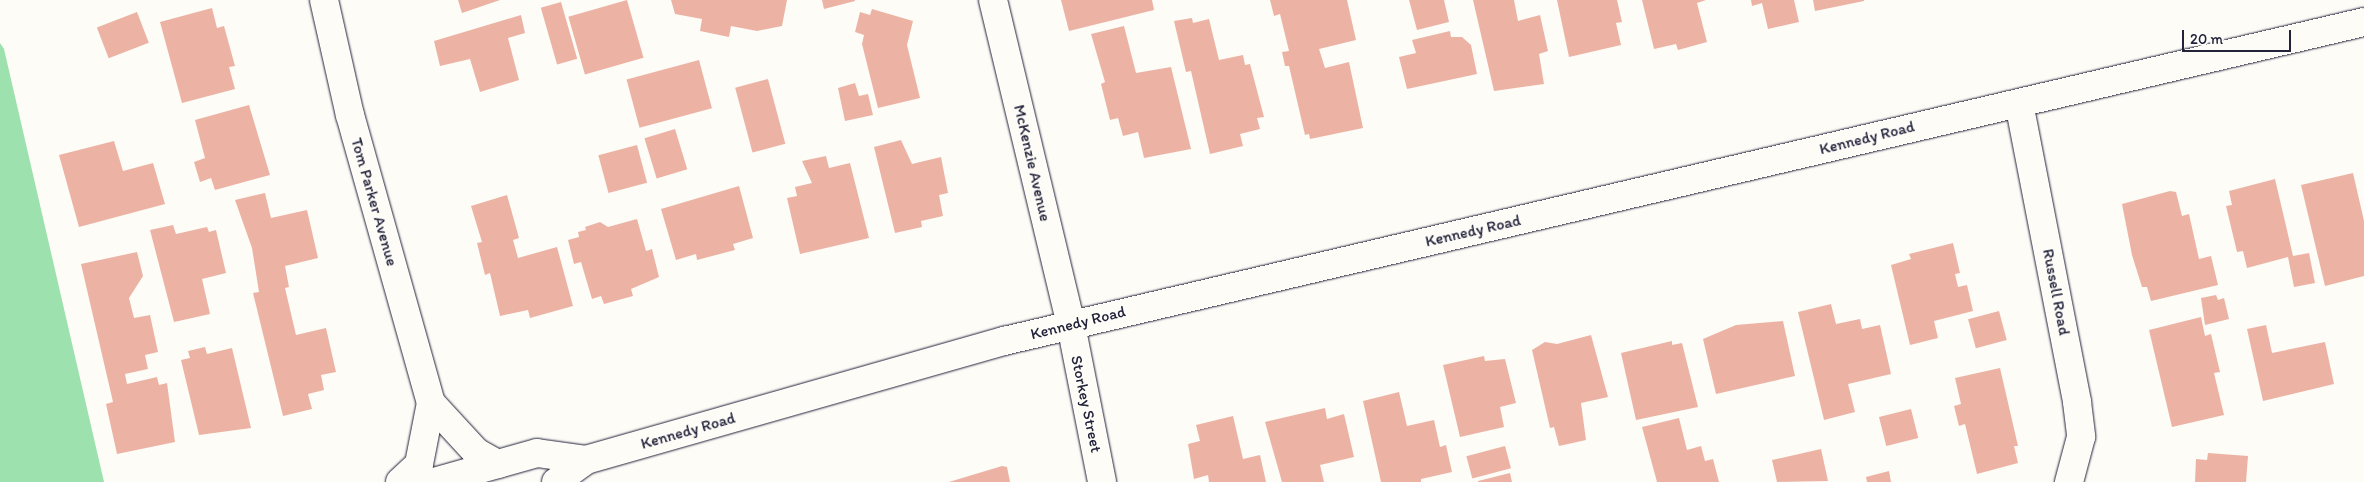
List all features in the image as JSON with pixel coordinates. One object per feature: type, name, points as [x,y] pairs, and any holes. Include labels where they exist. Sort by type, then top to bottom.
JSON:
[{"type":"main road","name":"Tom Parker Avenue","points":[[324,0],[350,115],[431,402],[476,452],[498,464]]},
{"type":"main road","name":"McKenzie Avenue","points":[[993,0],[1070,325]]},
{"type":"main road","name":"Kennedy Road","points":[[556,482],[586,460],[1070,325],[2364,22]]},
{"type":"main road","name":"Russell Road","points":[[2019,103],[2077,402],[2081,437],[2069,482]]},
{"type":"main road","name":"Storkey Street","points":[[1070,325],[1102,482]]},
{"type":"main road","name":"Tom Parker Avenue","points":[[400,482],[419,464],[431,402]]},
{"type":"main road","name":"Kennedy Road","points":[[434,482],[536,452],[586,460]]},
{"type":"green space","points":[[0,43],[4,49],[104,482],[0,482]]},
{"type":"building","points":[[458,0],[500,0],[462,13]]},
{"type":"building","points":[[627,0],[644,58],[585,74],[568,17]]},
{"type":"building","points":[[671,0],[787,0],[782,26],[757,31],[731,26],[729,37],[700,31],[702,19],[675,14]]},
{"type":"building","points":[[822,0],[855,0],[855,1],[824,9]]},
{"type":"building","points":[[1061,0],[1152,0],[1154,10],[1069,31]]},
{"type":"building","points":[[1270,0],[1347,0],[1356,40],[1319,49],[1325,68],[1349,62],[1363,128],[1310,139],[1309,134],[1305,135],[1289,66],[1285,66],[1282,52],[1289,51],[1280,14],[1274,16]]},
{"type":"building","points":[[1409,0],[1444,0],[1449,22],[1417,30]]},
{"type":"building","points":[[1473,0],[1514,0],[1518,21],[1540,15],[1548,51],[1539,54],[1544,84],[1494,91]]},
{"type":"building","points":[[1557,0],[1617,0],[1622,22],[1616,23],[1621,45],[1569,57]]},
{"type":"building","points":[[1642,0],[1706,0],[1697,3],[1707,42],[1678,50],[1676,44],[1654,49]]},
{"type":"building","points":[[1751,0],[1794,0],[1799,22],[1768,29],[1762,3],[1752,6]]},
{"type":"building","points":[[1813,0],[1864,0],[1864,1],[1815,11]]},
{"type":"building","points":[[561,2],[577,59],[557,65],[541,8]]},
{"type":"building","points":[[212,8],[217,28],[224,26],[235,66],[229,67],[235,89],[182,103],[160,22]]},
{"type":"building","points":[[872,9],[913,21],[907,45],[920,98],[878,108],[862,44],[864,35],[855,32],[860,12],[870,15]]},
{"type":"building","points":[[137,12],[149,43],[109,58],[97,27]]},
{"type":"building","points":[[521,15],[525,33],[508,38],[519,80],[480,92],[470,59],[440,66],[434,41]]},
{"type":"building","points":[[1192,18],[1193,23],[1209,19],[1219,60],[1243,55],[1245,65],[1250,64],[1264,117],[1257,118],[1260,129],[1240,134],[1243,146],[1210,154],[1191,71],[1186,72],[1174,21]]},
{"type":"building","points":[[1124,26],[1136,73],[1171,67],[1191,149],[1144,158],[1138,132],[1123,136],[1118,118],[1110,120],[1101,84],[1105,82],[1091,34]]},
{"type":"building","points":[[1450,31],[1451,37],[1462,37],[1471,45],[1477,74],[1407,89],[1399,57],[1416,53],[1412,40]]},
{"type":"building","points":[[699,60],[712,108],[639,128],[627,79]]},
{"type":"building","points":[[768,79],[785,144],[752,153],[735,88]]},
{"type":"building","points":[[855,83],[859,96],[868,94],[873,115],[845,121],[838,88]]},
{"type":"building","points":[[249,105],[270,175],[215,190],[211,178],[200,182],[194,162],[205,158],[195,120]]},
{"type":"building","points":[[675,129],[687,169],[657,179],[644,138]]},
{"type":"building","points":[[901,140],[912,164],[941,157],[948,193],[939,195],[943,216],[921,221],[922,227],[895,233],[874,147]]},
{"type":"building","points":[[114,141],[123,171],[153,163],[165,204],[79,227],[59,155]]},
{"type":"building","points":[[637,145],[647,183],[608,193],[598,155]]},
{"type":"building","points":[[826,156],[829,168],[850,163],[869,238],[800,254],[787,198],[797,196],[795,187],[812,183],[802,161]]},
{"type":"building","points":[[2353,173],[2364,221],[2364,276],[2325,286],[2301,185]]},
{"type":"building","points":[[2275,179],[2293,256],[2309,253],[2315,283],[2294,287],[2288,257],[2247,268],[2243,251],[2237,252],[2226,206],[2232,205],[2229,191]]},
{"type":"building","points":[[739,186],[753,238],[733,244],[735,250],[697,260],[696,254],[676,260],[661,209]]},
{"type":"building","points":[[2170,191],[2176,192],[2182,216],[2189,214],[2199,259],[2211,256],[2218,285],[2151,301],[2147,287],[2142,287],[2132,255],[2122,204]]},
{"type":"building","points":[[265,193],[271,218],[307,210],[318,258],[285,266],[289,287],[285,288],[296,335],[326,328],[336,372],[321,375],[324,390],[308,394],[312,409],[283,416],[253,293],[259,292],[252,248],[235,200]]},
{"type":"building","points":[[507,195],[519,238],[513,240],[518,258],[557,247],[573,306],[530,318],[528,310],[500,316],[490,273],[485,275],[477,243],[482,242],[471,206]]},
{"type":"building","points":[[637,219],[646,251],[652,249],[659,277],[631,289],[633,296],[604,304],[601,296],[592,299],[581,262],[574,264],[568,240],[579,237],[578,232],[586,230],[585,227],[600,222],[608,227]]},
{"type":"building","points":[[173,225],[176,234],[207,227],[209,232],[216,230],[226,273],[202,279],[210,314],[174,322],[150,230]]},
{"type":"building","points":[[1953,243],[1960,273],[1955,274],[1958,287],[1967,285],[1973,311],[1934,321],[1938,338],[1910,345],[1891,265],[1911,259],[1909,254]]},
{"type":"building","points":[[137,252],[143,276],[129,298],[134,318],[150,315],[158,352],[145,355],[148,369],[125,374],[127,384],[157,377],[159,385],[167,383],[175,442],[117,454],[106,404],[113,402],[81,264]]},
{"type":"building","points":[[2216,295],[2218,300],[2224,298],[2229,319],[2205,325],[2201,298]]},
{"type":"building","points":[[1831,304],[1836,324],[1860,319],[1862,329],[1880,325],[1891,374],[1848,384],[1855,412],[1824,420],[1798,312]]},
{"type":"building","points":[[1999,311],[2007,340],[1976,348],[1968,319]]},
{"type":"building","points":[[2201,317],[2205,336],[2211,334],[2220,372],[2214,373],[2224,415],[2172,427],[2149,330]]},
{"type":"building","points":[[1783,321],[1795,376],[1716,394],[1703,339],[1736,325]]},
{"type":"building","points":[[2266,325],[2272,353],[2325,342],[2334,384],[2263,401],[2247,329]]},
{"type":"building","points":[[1591,335],[1608,397],[1581,403],[1586,440],[1559,446],[1554,427],[1550,428],[1532,350],[1545,342],[1557,344]]},
{"type":"building","points":[[1672,341],[1672,345],[1682,343],[1698,407],[1636,420],[1621,353]]},
{"type":"building","points":[[205,347],[207,354],[232,348],[251,428],[199,435],[181,360],[190,358],[188,351]]},
{"type":"building","points":[[1484,356],[1485,361],[1505,359],[1516,403],[1500,407],[1504,427],[1460,437],[1443,365]]},
{"type":"building","points":[[2000,368],[2018,446],[2014,446],[2018,463],[1977,474],[1965,424],[1959,426],[1954,406],[1961,404],[1955,378]]},
{"type":"building","points":[[1399,392],[1407,426],[1434,420],[1440,447],[1446,445],[1452,472],[1421,479],[1421,482],[1381,482],[1363,401]]},
{"type":"building","points":[[1325,408],[1327,419],[1344,414],[1354,457],[1320,465],[1324,482],[1282,482],[1265,422]]},
{"type":"building","points":[[1911,409],[1918,438],[1886,446],[1879,417]]},
{"type":"building","points":[[1233,416],[1243,459],[1260,455],[1266,482],[1209,482],[1208,475],[1194,479],[1188,444],[1200,441],[1196,425]]},
{"type":"building","points":[[1679,418],[1687,450],[1701,446],[1705,461],[1713,459],[1719,482],[1657,482],[1642,427]]},
{"type":"building","points":[[1505,446],[1511,468],[1472,479],[1466,456]]},
{"type":"building","points":[[1821,449],[1828,481],[1777,482],[1772,460]]},
{"type":"building","points":[[2208,453],[2248,456],[2246,482],[2195,482],[2196,459],[2207,460]]},
{"type":"building","points":[[1002,466],[1007,467],[1010,482],[949,482]]},
{"type":"building","points":[[1889,471],[1891,482],[1867,482],[1866,477]]},
{"type":"building","points":[[1510,473],[1512,482],[1478,482],[1478,481]]}]
